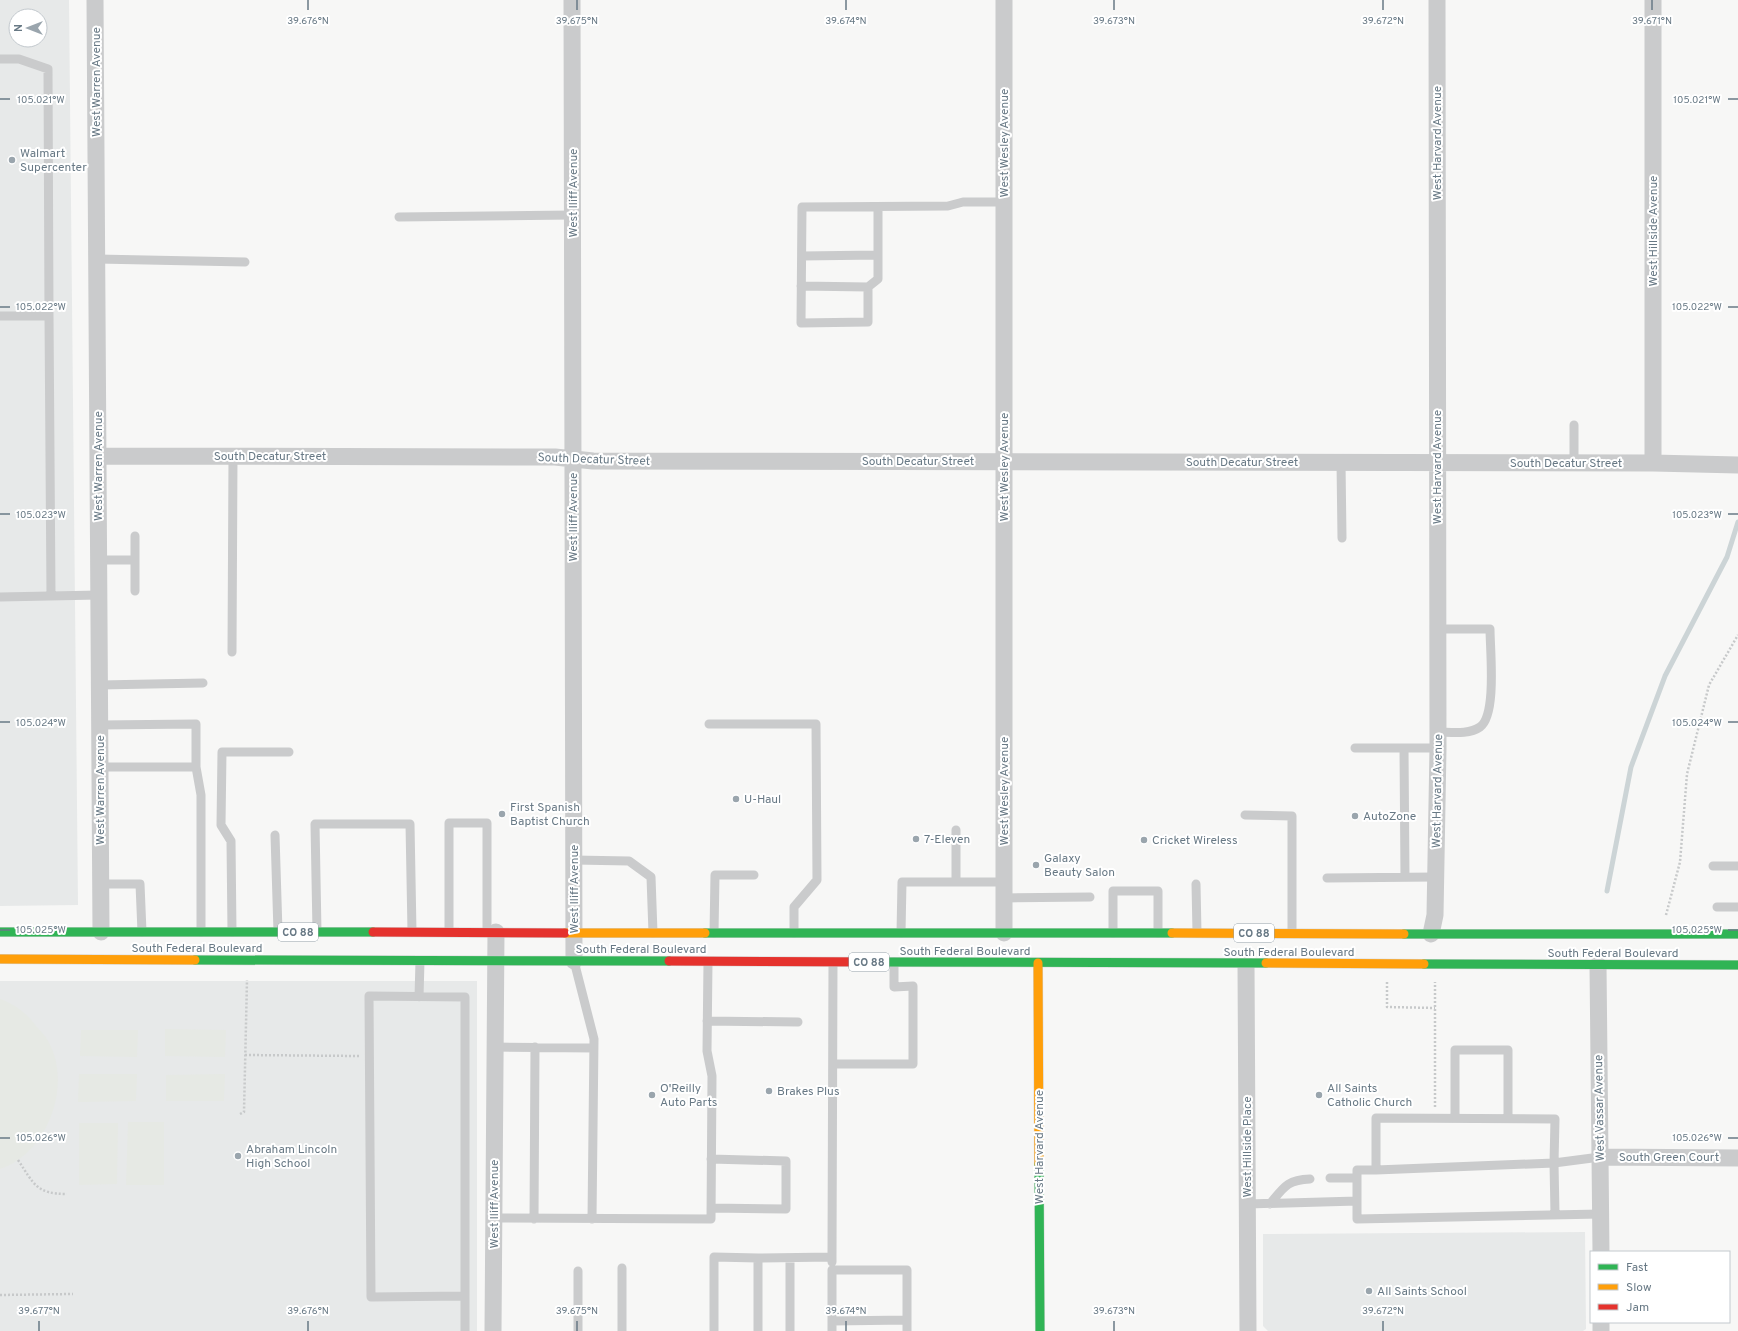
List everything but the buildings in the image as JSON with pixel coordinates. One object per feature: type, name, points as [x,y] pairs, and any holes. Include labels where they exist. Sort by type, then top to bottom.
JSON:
[{"type":"main road","name":"South Federal Boulevard","points":[[0,932],[901,933],[1000,939],[1113,933],[1292,933],[1428,938],[1738,935]]},
{"type":"main road","points":[[1146,943],[1186,933]]},
{"type":"main road","points":[[1652,944],[1705,941],[1738,935]]},
{"type":"main road","points":[[833,962],[856,953]]},
{"type":"main road","points":[[1322,964],[1400,954]]},
{"type":"main road","name":"South Federal Boulevard","points":[[0,959],[708,962],[894,962],[1040,959],[1246,964],[1436,964],[1599,961],[1738,966]]},
{"type":"main road","name":"West Harvard Avenue","points":[[1040,959],[1040,1331]]},
{"type":"street","name":"West Warren Avenue","points":[[95,0],[101,932]]},
{"type":"street","name":"West Iliff Avenue","points":[[572,0],[574,961]]},
{"type":"street","name":"West Wesley Avenue","points":[[1000,939],[1004,890],[1004,0]]},
{"type":"street","name":"West Harvard Avenue","points":[[1428,938],[1435,915],[1438,740],[1437,0]]},
{"type":"street","name":"West Hillside Avenue","points":[[1653,0],[1654,463]]},
{"type":"street","name":"South Decatur Street","points":[[98,456],[555,456],[594,461],[1437,462],[1738,465]]},
{"type":"street","name":"West Iliff Avenue","points":[[491,932],[495,961],[493,1331]]},
{"type":"street","name":"West Vassar Avenue","points":[[1599,961],[1601,1251]]},
{"type":"street","name":"West Hillside Place","points":[[1246,964],[1248,1331]]},
{"type":"street","name":"South Green Court","points":[[1600,1157],[1738,1158]]},
{"type":"lane","points":[[0,59],[19,59],[48,69],[52,596]]},
{"type":"lane","points":[[868,287],[868,322],[801,322],[802,207],[948,206],[963,202],[1004,202]]},
{"type":"lane","points":[[801,286],[868,287],[878,279],[878,207]]},
{"type":"lane","points":[[399,217],[572,215]]},
{"type":"lane","points":[[802,256],[878,255]]},
{"type":"lane","points":[[97,259],[245,262]]},
{"type":"lane","points":[[0,316],[49,316]]},
{"type":"lane","points":[[1574,425],[1574,463]]},
{"type":"lane","points":[[232,652],[233,456]]},
{"type":"lane","points":[[1341,462],[1342,538]]},
{"type":"lane","points":[[134,536],[134,591]]},
{"type":"lane","points":[[99,560],[134,560]]},
{"type":"lane","points":[[0,597],[99,595]]},
{"type":"lane","points":[[1355,748],[1404,748],[1469,732],[1480,728],[1486,720],[1490,704],[1490,629],[1438,629]]},
{"type":"lane","points":[[100,685],[203,683]]},
{"type":"lane","points":[[100,725],[196,724],[196,767],[201,795],[202,932]]},
{"type":"lane","points":[[709,724],[816,724],[817,880],[794,907],[794,933]]},
{"type":"lane","points":[[1404,748],[1405,877]]},
{"type":"lane","points":[[232,932],[231,841],[221,826],[222,752],[289,752]]},
{"type":"lane","points":[[100,767],[196,767]]},
{"type":"lane","points":[[1245,815],[1292,816],[1292,933]]},
{"type":"lane","points":[[449,932],[448,823],[487,823],[491,932]]},
{"type":"lane","points":[[317,932],[315,824],[410,824],[412,932]]},
{"type":"lane","points":[[956,830],[956,882]]},
{"type":"lane","points":[[275,836],[278,932]]},
{"type":"lane","points":[[574,860],[629,861],[651,877],[653,933]]},
{"type":"lane","points":[[1713,866],[1738,866]]},
{"type":"lane","points":[[714,933],[715,875],[754,875]]},
{"type":"lane","points":[[1327,878],[1435,877]]},
{"type":"lane","points":[[901,933],[902,882],[956,882],[1004,890],[1090,897]]},
{"type":"lane","points":[[101,884],[140,884],[142,932]]},
{"type":"lane","points":[[1196,884],[1197,933]]},
{"type":"lane","points":[[1113,933],[1113,890],[1158,891],[1158,933]]},
{"type":"lane","points":[[1717,907],[1738,907]]},
{"type":"lane","points":[[419,997],[420,960]]},
{"type":"lane","points":[[574,961],[594,1040],[592,1219]]},
{"type":"lane","points":[[493,1218],[711,1219],[712,1076],[707,1051],[708,962]]},
{"type":"lane","points":[[832,1331],[833,962]]},
{"type":"lane","points":[[833,1064],[913,1064],[913,986],[894,987],[894,962]]},
{"type":"lane","points":[[465,1296],[371,1297],[369,996],[466,997],[465,1331]]},
{"type":"lane","points":[[707,1021],[798,1022]]},
{"type":"lane","points":[[495,1047],[594,1048]]},
{"type":"lane","points":[[534,1219],[535,1047]]},
{"type":"lane","points":[[1455,1118],[1455,1050],[1508,1050],[1508,1118]]},
{"type":"lane","points":[[1376,1170],[1376,1118],[1435,1117],[1555,1119],[1555,1214]]},
{"type":"lane","points":[[1600,1157],[1554,1163],[1357,1170],[1357,1219],[1600,1214]]},
{"type":"lane","points":[[711,1208],[786,1209],[786,1161],[712,1159]]},
{"type":"lane","points":[[1330,1178],[1357,1178]]},
{"type":"lane","points":[[1270,1204],[1286,1186],[1297,1179],[1310,1179]]},
{"type":"lane","points":[[1248,1204],[1357,1201]]},
{"type":"lane","points":[[714,1331],[714,1257],[832,1257]]},
{"type":"lane","points":[[758,1258],[758,1331]]},
{"type":"lane","points":[[790,1258],[790,1331]]},
{"type":"lane","points":[[622,1268],[622,1331]]},
{"type":"lane","points":[[832,1270],[907,1270],[907,1331]]},
{"type":"lane","points":[[578,1271],[578,1331]]},
{"type":"lane","points":[[832,1321],[907,1320]]},
{"type":"path","points":[[1665,918],[1680,862],[1687,774],[1709,685],[1738,635]]},
{"type":"path","points":[[1435,1117],[1436,964]]},
{"type":"path","points":[[1387,979],[1387,1008],[1436,1008]]},
{"type":"path","points":[[240,1114],[244,1112],[247,980]]},
{"type":"path","points":[[245,1056],[369,1056]]},
{"type":"path","points":[[18,1160],[37,1188],[52,1194],[67,1194]]},
{"type":"path","points":[[0,1295],[73,1294]]},
{"type":"shaded area","points":[[0,0],[69,0],[78,905],[0,906]]},
{"type":"shaded area","name":"Abraham Lincoln High School","points":[[0,981],[477,981],[477,1331],[0,1331]]},
{"type":"shaded area","points":[[0,999],[16,1007],[25,1014],[48,1041],[55,1058],[58,1077],[56,1096],[51,1115],[43,1133],[31,1148],[17,1161],[0,1169]]},
{"type":"shaded area","points":[[165,1029],[226,1030],[225,1057],[165,1056]]},
{"type":"shaded area","points":[[81,1030],[138,1030],[137,1057],[80,1056]]},
{"type":"shaded area","points":[[79,1074],[137,1074],[136,1101],[78,1102]]},
{"type":"shaded area","points":[[225,1074],[224,1101],[166,1101],[166,1075]]},
{"type":"shaded area","points":[[128,1122],[164,1122],[164,1185],[126,1185]]},
{"type":"shaded area","points":[[79,1123],[118,1123],[117,1184],[79,1185]]},
{"type":"shaded area","points":[[1585,1232],[1586,1329],[1583,1331],[1268,1331],[1263,1326],[1263,1234]]},
{"type":"waterway","points":[[1607,891],[1631,767],[1665,676],[1727,557],[1738,522]]},
{"type":"traffic: fast","points":[[0,932],[373,932]]},
{"type":"traffic: fast","points":[[705,933],[1172,933]]},
{"type":"traffic: fast","points":[[1404,934],[1738,934]]},
{"type":"traffic: fast","points":[[195,960],[669,961]]},
{"type":"traffic: fast","points":[[877,962],[1266,963]]},
{"type":"traffic: fast","points":[[1424,964],[1738,965]]},
{"type":"traffic: fast","points":[[1039,1164],[1040,1331]]},
{"type":"traffic: slow","points":[[565,933],[705,933]]},
{"type":"traffic: slow","points":[[1172,933],[1404,934]]},
{"type":"traffic: slow","points":[[0,959],[195,960]]},
{"type":"traffic: slow","points":[[1038,963],[1039,1164]]},
{"type":"traffic: slow","points":[[1266,963],[1424,964]]},
{"type":"traffic: jam","points":[[373,932],[565,933]]},
{"type":"traffic: jam","points":[[669,961],[877,962]]},
{"type":"place","name":"Walmart Supercenter","points":[[12,160]]},
{"type":"place","name":"U-Haul","points":[[736,799]]},
{"type":"place","name":"First Spanish Baptist Church","points":[[502,814]]},
{"type":"place","name":"AutoZone","points":[[1355,816]]},
{"type":"place","name":"7-Eleven","points":[[916,839]]},
{"type":"place","name":"Cricket Wireless","points":[[1144,840]]},
{"type":"place","name":"Galaxy Beauty Salon","points":[[1036,865]]},
{"type":"place","name":"Brakes Plus","points":[[769,1091]]},
{"type":"place","name":"O'Reilly Auto Parts","points":[[652,1095]]},
{"type":"place","name":"All Saints Catholic Church","points":[[1319,1095]]},
{"type":"place","name":"Abraham Lincoln High School","points":[[238,1156]]},
{"type":"place","name":"All Saints School","points":[[1369,1291]]}]
